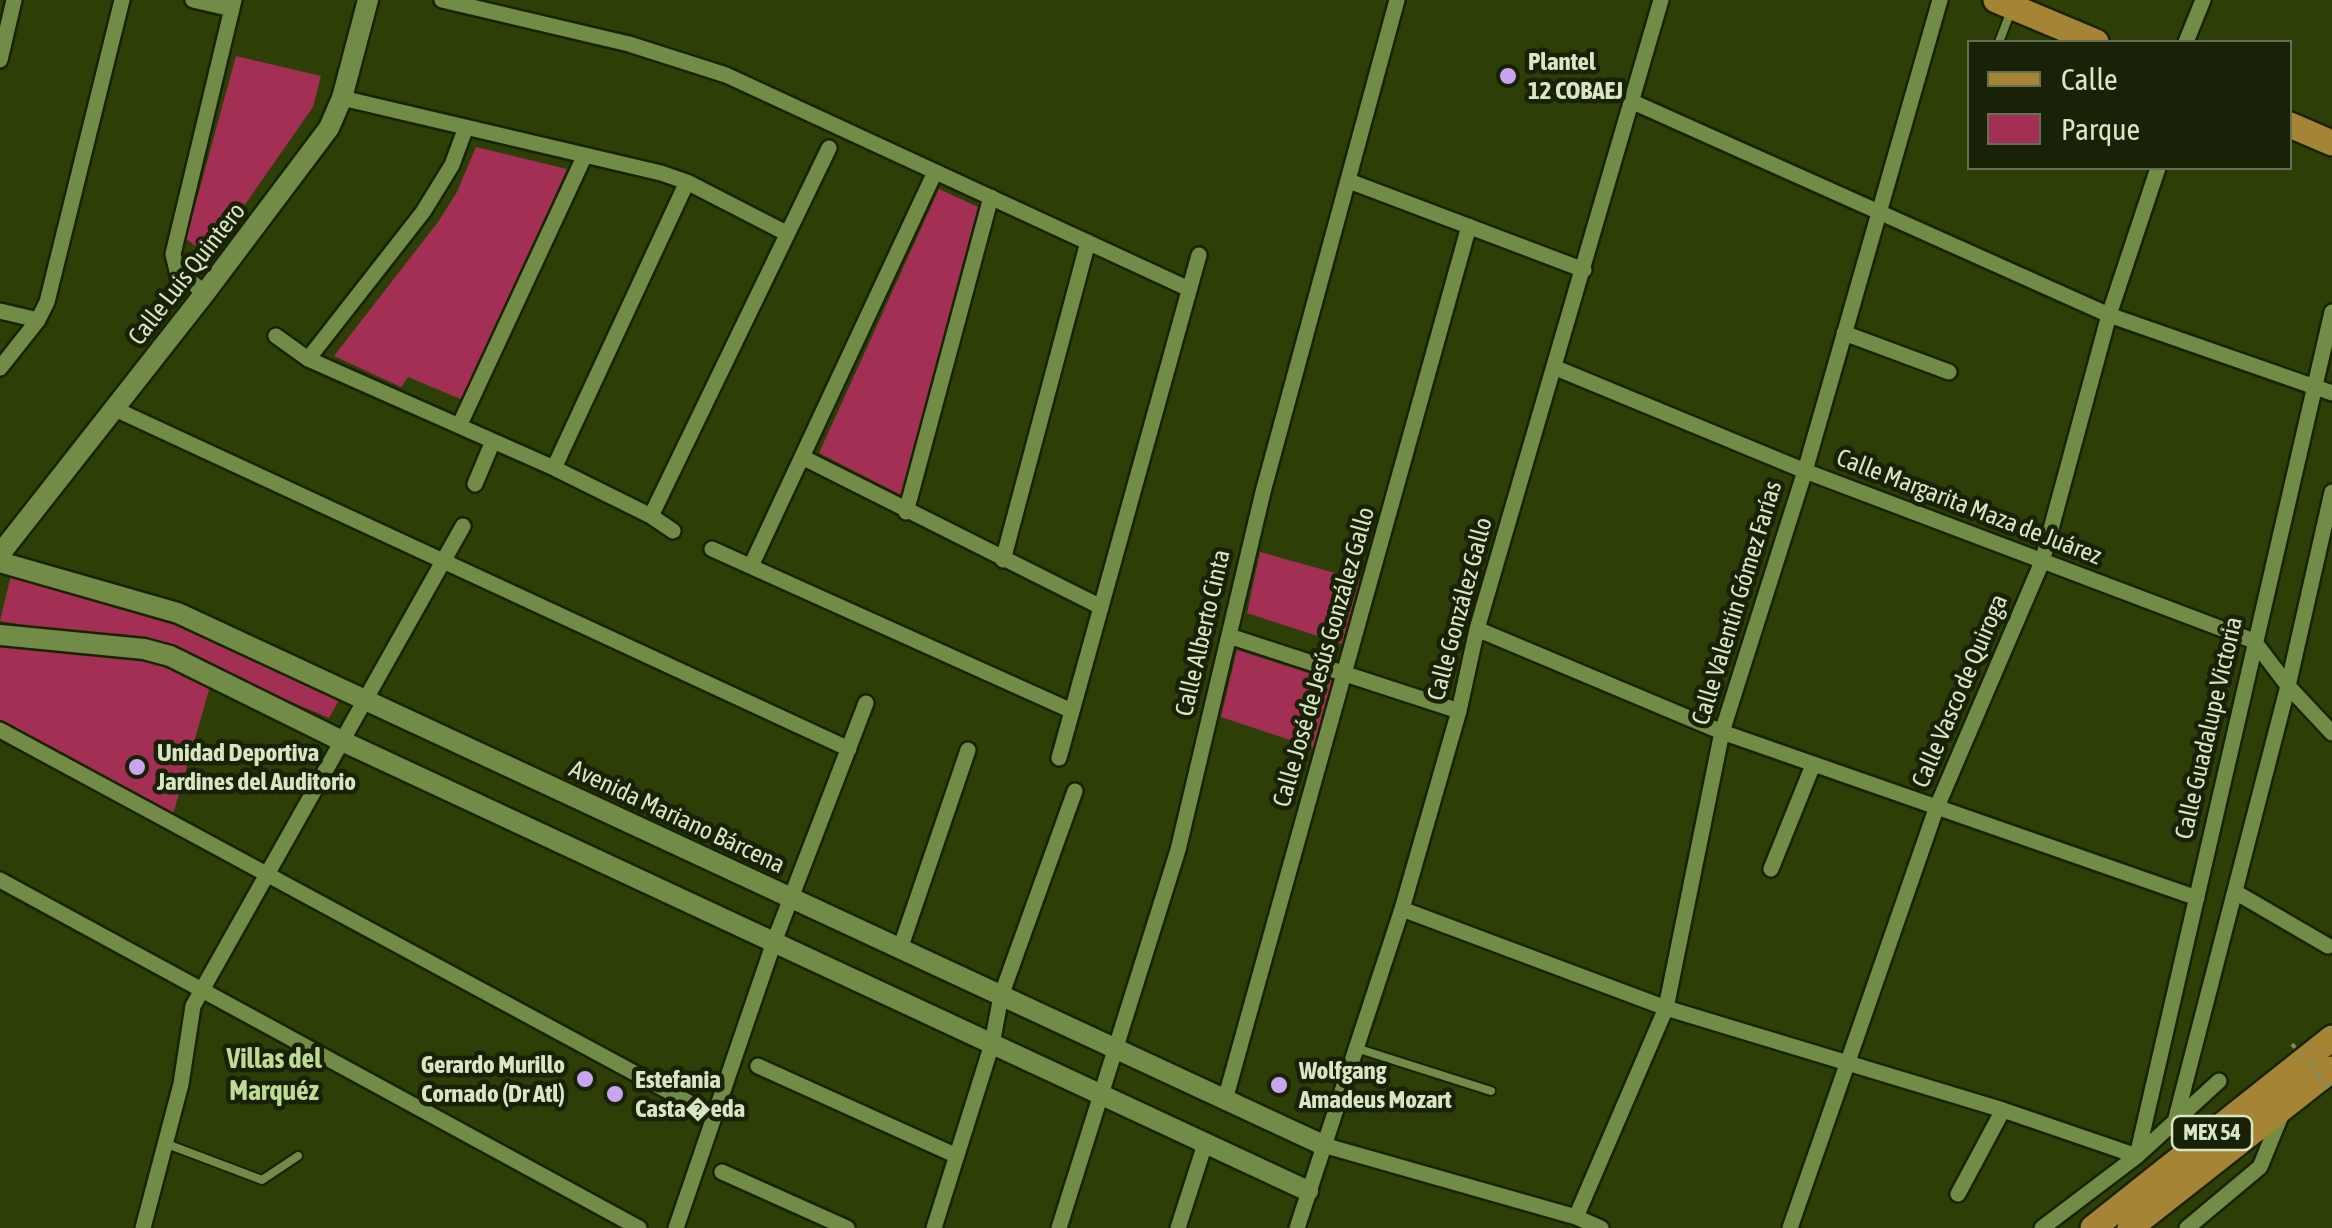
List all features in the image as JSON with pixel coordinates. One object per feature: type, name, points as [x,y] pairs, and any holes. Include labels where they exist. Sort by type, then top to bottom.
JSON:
[{"type":"main road","points":[[2004,4],[2091,40]]},
{"type":"main road","points":[[2292,126],[2332,142]]},
{"type":"main road","name":"MEX 54","points":[[2092,1228],[2332,1038]]},
{"type":"main road","name":"MEX 54","points":[[2130,1228],[2332,1069]]},
{"type":"street","points":[[0,60],[14,0]]},
{"type":"street","points":[[0,368],[38,320],[47,302],[122,0]]},
{"type":"street","points":[[193,0],[233,5],[173,254],[176,271],[205,293]]},
{"type":"street","name":"Calle Luis Quintero","points":[[0,558],[312,154],[342,98],[368,0]]},
{"type":"street","points":[[442,0],[682,59],[726,75],[1189,289]]},
{"type":"street","name":"Calle Alberto Cinta","points":[[1059,1228],[1178,850],[1262,492],[1397,0]]},
{"type":"street","name":"Calle González Gallo","points":[[1297,1228],[1402,910],[1459,711],[1477,630],[1662,0]]},
{"type":"street","name":"Calle Valentín Gómez Farías","points":[[1576,1216],[1666,1008],[1722,732],[1805,471],[1940,0]]},
{"type":"street","points":[[2187,40],[2203,0]]},
{"type":"street","points":[[342,98],[687,182],[786,233]]},
{"type":"street","points":[[1633,102],[2110,316],[2332,393]]},
{"type":"street","points":[[308,359],[424,212],[452,165],[466,127]]},
{"type":"street","points":[[650,516],[829,148]]},
{"type":"street","points":[[460,424],[585,155]]},
{"type":"street","name":"Calle Vasco de Quiroga","points":[[1790,1228],[1936,809],[2042,562],[2110,316],[2157,170]]},
{"type":"street","points":[[752,566],[935,172]]},
{"type":"street","points":[[1349,181],[1584,270]]},
{"type":"street","points":[[554,468],[687,182]]},
{"type":"street","points":[[906,512],[991,198]]},
{"type":"street","name":"Calle José de Jesús González Gallo","points":[[1225,1100],[1469,226]]},
{"type":"street","points":[[1003,560],[1088,242]]},
{"type":"street","points":[[1058,758],[1199,256]]},
{"type":"street","points":[[0,310],[38,320]]},
{"type":"street","name":"Calle Guadalupe Victoria","points":[[2136,1156],[2332,312]]},
{"type":"street","points":[[1844,334],[1949,372]]},
{"type":"street","points":[[276,336],[308,359],[554,468],[672,531]]},
{"type":"street","name":"Calle Margarita Maza de Juárez","points":[[1556,368],[1805,471],[2254,641]]},
{"type":"street","points":[[115,410],[849,748]]},
{"type":"street","points":[[475,484],[494,440]]},
{"type":"street","points":[[802,457],[1100,607]]},
{"type":"street","points":[[2176,1118],[2288,686],[2332,492]]},
{"type":"street","points":[[143,1228],[181,1084],[193,1006],[463,526]]},
{"type":"street","points":[[712,549],[1072,711]]},
{"type":"street","name":"Avenida Mariano Bárcena","points":[[0,558],[178,613],[1323,1145]]},
{"type":"street","points":[[1477,630],[1722,732],[2196,898]]},
{"type":"street","points":[[0,635],[144,649],[170,656],[342,741],[1308,1191]]},
{"type":"street","points":[[1228,636],[1459,711]]},
{"type":"street","points":[[2254,641],[2288,686],[2332,733]]},
{"type":"street","points":[[676,1228],[774,942],[866,703]]},
{"type":"street","points":[[0,730],[714,1116]]},
{"type":"street","points":[[900,948],[968,750]]},
{"type":"street","points":[[1771,869],[1813,764]]},
{"type":"street","points":[[934,1228],[992,1044],[1002,996],[1075,791]]},
{"type":"street","points":[[0,880],[639,1228]]},
{"type":"street","points":[[2236,893],[2328,946]]},
{"type":"street","points":[[1402,910],[1666,1008],[2002,1110],[2136,1156]]},
{"type":"street","points":[[758,1066],[957,1156]]},
{"type":"street","points":[[2042,1228],[2136,1156],[2218,1080]]},
{"type":"street","points":[[2187,1228],[2260,1166],[2285,1106]]},
{"type":"street","points":[[1958,1194],[2002,1110]]},
{"type":"street","points":[[1178,1228],[1205,1144]]},
{"type":"street","points":[[1323,1145],[1576,1216],[1601,1228]]},
{"type":"street","points":[[722,1172],[846,1228]]},
{"type":"lane","points":[[1999,40],[2004,4]]},
{"type":"lane","points":[[1356,1048],[1491,1090]]},
{"type":"lane","points":[[167,1144],[262,1180],[298,1156]]},
{"type":"path","points":[[2292,1044],[2332,1092]]},
{"type":"green space","points":[[236,56],[321,76],[313,107],[209,256],[186,239]]},
{"type":"green space","points":[[476,147],[567,169],[463,400],[408,377],[401,387],[334,356],[438,222],[457,192]]},
{"type":"green space","points":[[939,189],[978,207],[901,495],[819,453]]},
{"type":"green space","points":[[1260,552],[1360,580],[1342,644],[1247,613]]},
{"type":"green space","points":[[12,571],[175,621],[343,693],[329,718],[164,648],[0,621]]},
{"type":"green space","name":"Unidad Deportiva Jardines del Auditorio","points":[[0,640],[161,657],[212,680],[173,814],[0,720]]},
{"type":"green space","points":[[1237,650],[1333,681],[1314,748],[1221,717]]},
{"type":"place","name":"Plantel 12 COBAEJ","points":[[1508,76]]},
{"type":"place","name":"Unidad Deportiva Jardines del Auditorio","points":[[137,767]]},
{"type":"place","name":"Gerardo Murillo Cornado (Dr Atl)","points":[[585,1079]]},
{"type":"place","name":"Wolfgang Amadeus Mozart","points":[[1279,1085]]},
{"type":"place","name":"Estefania Casta�eda","points":[[615,1094]]},
{"type":"district","name":"Villas del Marquéz","points":[[274,1075]]}]
